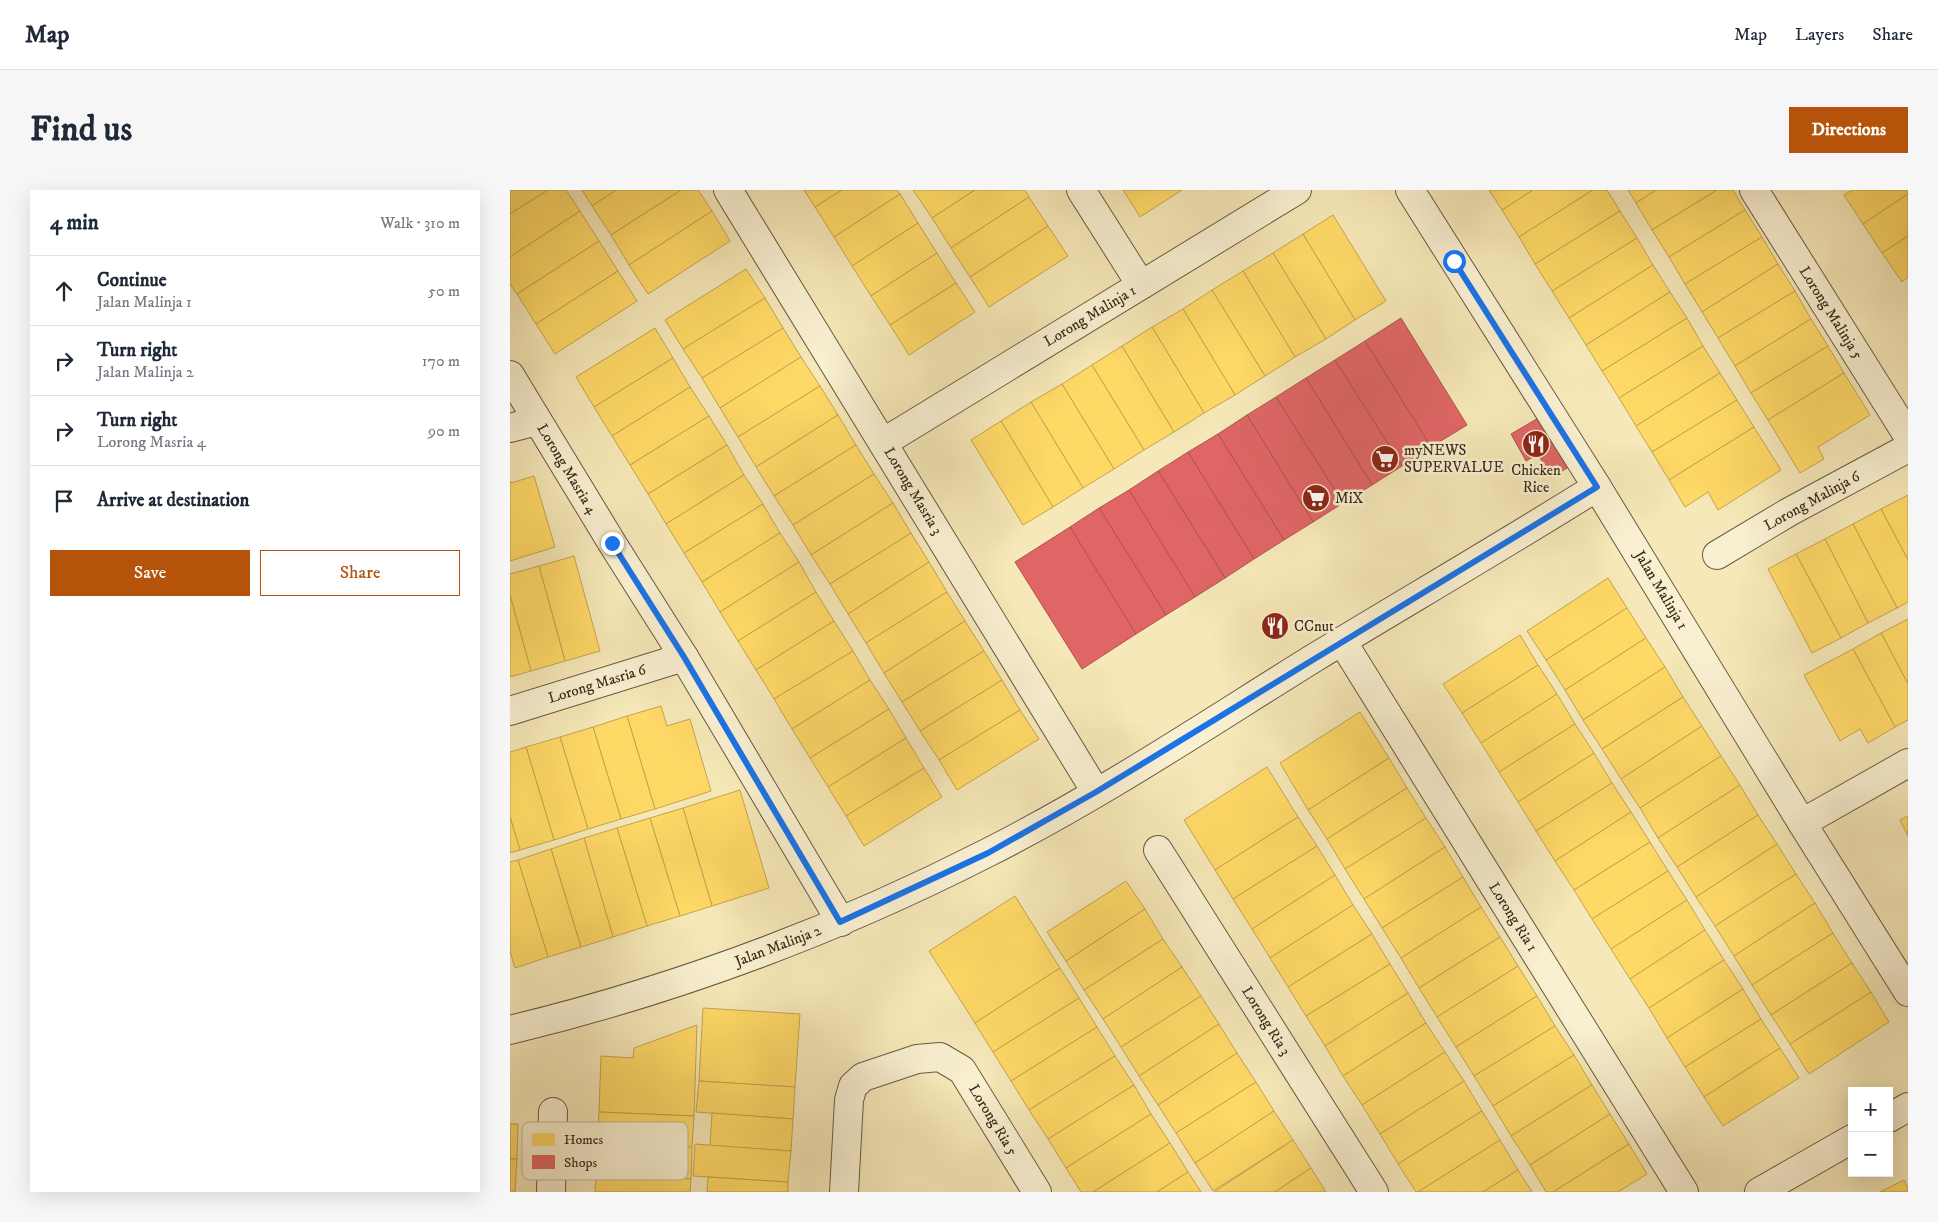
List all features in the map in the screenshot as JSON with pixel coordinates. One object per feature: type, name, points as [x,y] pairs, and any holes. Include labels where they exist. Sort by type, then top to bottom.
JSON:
[{"type":"street","name":"Lorong Masria 3","points":[[728,190],[884,442],[1096,792]]},
{"type":"street","points":[[1081,190],[1141,285]]},
{"type":"street","name":"Lorong Malinja 1","points":[[884,442],[1296,190]]},
{"type":"street","name":"Jalan Malinja 1","points":[[1410,190],[1597,487],[1802,823],[1908,992]]},
{"type":"street","name":"Lorong Malinja 5","points":[[1754,190],[1908,436]]},
{"type":"street","name":"Lorong Masria 4","points":[[510,375],[684,657],[840,922]]},
{"type":"street","points":[[510,428],[537,421]]},
{"type":"street","name":"Lorong Malinja 6","points":[[1718,555],[1789,512],[1908,448]]},
{"type":"street","name":"Jalan Malinja 2","points":[[510,1030],[569,1015],[719,968],[840,922],[988,853],[1096,792],[1597,487]]},
{"type":"street","name":"Lorong Ria 1","points":[[1342,641],[1684,1192]]},
{"type":"street","name":"Lorong Masria 6","points":[[510,711],[684,657]]},
{"type":"street","points":[[1802,823],[1908,763]]},
{"type":"street","name":"Lorong Ria 3","points":[[1158,850],[1374,1192]]},
{"type":"street","name":"Lorong Ria 5","points":[[844,1192],[849,1100],[853,1086],[864,1077],[917,1059],[940,1057],[962,1070],[1037,1192]]},
{"type":"street","points":[[1893,1116],[1908,1107]]},
{"type":"street","points":[[553,1112],[553,1122]]},
{"type":"street","points":[[1759,1192],[1848,1141]]},
{"type":"building: Homes","points":[[510,190],[548,190],[510,214]]},
{"type":"building: Homes","points":[[548,190],[566,190],[580,211],[510,257],[510,214]]},
{"type":"building: Homes","points":[[582,190],[616,190],[592,206]]},
{"type":"building: Homes","points":[[616,190],[681,190],[611,235],[592,206]]},
{"type":"building: Homes","points":[[681,190],[698,190],[712,211],[629,265],[611,235]]},
{"type":"building: Homes","points":[[804,190],[842,190],[815,207]]},
{"type":"building: Homes","points":[[842,190],[897,190],[900,194],[834,237],[815,207]]},
{"type":"building: Homes","points":[[913,190],[975,190],[932,218]]},
{"type":"building: Homes","points":[[975,190],[1025,190],[1029,197],[951,248],[932,218]]},
{"type":"building: Homes","points":[[1123,190],[1182,190],[1140,217]]},
{"type":"building: Homes","points":[[1489,190],[1533,190],[1502,210]]},
{"type":"building: Homes","points":[[1533,190],[1593,190],[1519,237],[1502,210]]},
{"type":"building: Homes","points":[[1593,190],[1607,190],[1620,211],[1535,264],[1519,237]]},
{"type":"building: Homes","points":[[1628,190],[1656,190],[1636,203]]},
{"type":"building: Homes","points":[[1656,190],[1717,190],[1652,230],[1636,203]]},
{"type":"building: Homes","points":[[1717,190],[1733,190],[1745,210],[1669,257],[1652,230]]},
{"type":"building: Homes","points":[[1852,190],[1908,190],[1908,194],[1863,224],[1844,195]]},
{"type":"building: Homes","points":[[900,194],[918,223],[852,266],[834,237]]},
{"type":"building: Homes","points":[[1908,194],[1908,236],[1882,253],[1863,224]]},
{"type":"building: Homes","points":[[1029,197],[1048,226],[970,277],[951,248]]},
{"type":"building: Homes","points":[[1745,210],[1762,237],[1685,284],[1669,257]]},
{"type":"building: Homes","points":[[580,211],[599,241],[517,294],[510,284],[510,257]]},
{"type":"building: Homes","points":[[712,211],[730,241],[648,294],[629,265]]},
{"type":"building: Homes","points":[[1620,211],[1637,238],[1552,291],[1535,264]]},
{"type":"building: Homes","points":[[1333,215],[1386,301],[1355,320],[1303,234]]},
{"type":"building: Homes","points":[[918,223],[937,253],[871,296],[852,266]]},
{"type":"building: Homes","points":[[1048,226],[1068,256],[989,307],[970,277]]},
{"type":"building: Homes","points":[[1303,234],[1355,320],[1326,339],[1273,253]]},
{"type":"building: Homes","points":[[1908,236],[1908,277],[1902,282],[1882,253]]},
{"type":"building: Homes","points":[[1762,237],[1778,264],[1702,312],[1685,284]]},
{"type":"building: Homes","points":[[1637,238],[1653,265],[1569,318],[1552,291]]},
{"type":"building: Homes","points":[[599,241],[618,271],[536,324],[517,294]]},
{"type":"building: Homes","points":[[937,253],[956,283],[890,325],[871,296]]},
{"type":"building: Homes","points":[[1273,253],[1326,339],[1295,357],[1243,271]]},
{"type":"building: Homes","points":[[1778,264],[1795,291],[1718,338],[1702,312]]},
{"type":"building: Homes","points":[[1653,265],[1670,292],[1586,345],[1569,318]]},
{"type":"building: Homes","points":[[746,269],[765,298],[683,349],[665,320]]},
{"type":"building: Homes","points":[[618,271],[637,301],[555,354],[536,324]]},
{"type":"building: Homes","points":[[1243,271],[1295,357],[1265,376],[1212,290]]},
{"type":"building: Homes","points":[[956,283],[975,312],[909,355],[890,325]]},
{"type":"building: Homes","points":[[1212,290],[1265,376],[1235,395],[1183,309]]},
{"type":"building: Homes","points":[[1795,291],[1811,319],[1735,366],[1718,338]]},
{"type":"building: Homes","points":[[1670,292],[1687,318],[1602,371],[1586,345]]},
{"type":"building: Homes","points":[[765,298],[783,328],[702,378],[683,349]]},
{"type":"building: Homes","points":[[1183,309],[1235,395],[1204,413],[1152,327]]},
{"type":"building: Homes","points":[[1687,318],[1703,346],[1619,398],[1602,371]]},
{"type":"building: Homes","points":[[1811,319],[1828,346],[1751,393],[1735,366]]},
{"type":"building: Homes","points":[[1152,327],[1204,413],[1174,432],[1122,346]]},
{"type":"building: Homes","points":[[655,328],[673,358],[594,407],[576,377]]},
{"type":"building: Homes","points":[[783,328],[801,357],[720,408],[702,378]]},
{"type":"building: Homes","points":[[1122,346],[1174,432],[1144,450],[1092,365]]},
{"type":"building: Homes","points":[[1703,346],[1720,373],[1636,426],[1619,398]]},
{"type":"building: Homes","points":[[1828,346],[1844,373],[1768,420],[1751,393]]},
{"type":"building: Homes","points":[[801,357],[820,386],[738,437],[720,408]]},
{"type":"building: Homes","points":[[673,358],[690,387],[612,436],[594,407]]},
{"type":"building: Homes","points":[[1092,365],[1144,450],[1114,469],[1062,384]]},
{"type":"building: Homes","points":[[1720,373],[1737,400],[1652,452],[1636,426]]},
{"type":"building: Homes","points":[[1844,373],[1870,415],[1818,447],[1824,459],[1800,473],[1768,420]]},
{"type":"building: Homes","points":[[1062,384],[1114,469],[1083,488],[1031,402]]},
{"type":"building: Homes","points":[[820,386],[838,415],[756,467],[738,437]]},
{"type":"building: Homes","points":[[690,387],[709,416],[630,465],[612,436]]},
{"type":"building: Homes","points":[[1737,400],[1754,427],[1669,480],[1652,452]]},
{"type":"building: Homes","points":[[1031,402],[1083,488],[1053,507],[1001,421]]},
{"type":"building: Homes","points":[[838,415],[856,445],[774,496],[756,467]]},
{"type":"building: Homes","points":[[709,416],[727,445],[648,494],[630,465]]},
{"type":"building: Homes","points":[[1001,421],[1053,507],[1023,525],[971,440]]},
{"type":"building: Homes","points":[[1754,427],[1781,470],[1718,510],[1708,492],[1685,507],[1669,480]]},
{"type":"building: Homes","points":[[727,445],[744,475],[666,524],[648,494]]},
{"type":"building: Homes","points":[[856,445],[874,474],[793,525],[774,496]]},
{"type":"building: Homes","points":[[874,474],[893,503],[811,555],[793,525]]},
{"type":"building: Homes","points":[[744,475],[763,504],[684,553],[666,524]]},
{"type":"building: Homes","points":[[534,476],[555,547],[510,561],[510,481],[511,483]]},
{"type":"building: Homes","points":[[1908,495],[1908,560],[1881,509]]},
{"type":"building: Homes","points":[[893,503],[911,533],[830,584],[811,555]]},
{"type":"building: Homes","points":[[763,504],[780,533],[702,582],[684,553]]},
{"type":"building: Homes","points":[[1881,509],[1908,560],[1908,602],[1897,608],[1853,524]]},
{"type":"building: Homes","points":[[1853,524],[1897,608],[1868,623],[1825,539]]},
{"type":"building: Homes","points":[[780,533],[799,562],[720,612],[702,582]]},
{"type":"building: Homes","points":[[911,533],[929,562],[848,614],[830,584]]},
{"type":"building: Homes","points":[[1825,539],[1868,623],[1841,638],[1796,554]]},
{"type":"building: Homes","points":[[1796,554],[1841,638],[1812,653],[1768,569]]},
{"type":"building: Homes","points":[[574,556],[600,651],[565,661],[539,566]]},
{"type":"building: Homes","points":[[799,562],[816,592],[738,641],[720,612]]},
{"type":"building: Homes","points":[[929,562],[947,592],[866,643],[848,614]]},
{"type":"building: Homes","points":[[539,566],[565,661],[531,671],[510,595],[510,574]]},
{"type":"building: Homes","points":[[1608,578],[1627,608],[1546,660],[1527,631]]},
{"type":"building: Homes","points":[[816,592],[834,621],[756,670],[738,641]]},
{"type":"building: Homes","points":[[947,592],[965,621],[884,673],[866,643]]},
{"type":"building: Homes","points":[[510,595],[531,671],[510,677]]},
{"type":"building: Homes","points":[[1627,608],[1646,638],[1565,690],[1546,660]]},
{"type":"building: Homes","points":[[1908,619],[1908,684],[1881,633]]},
{"type":"building: Homes","points":[[834,621],[853,651],[774,699],[756,670]]},
{"type":"building: Homes","points":[[965,621],[984,651],[902,702],[884,673]]},
{"type":"building: Homes","points":[[1881,633],[1908,684],[1908,720],[1895,727],[1853,649]]},
{"type":"building: Homes","points":[[1520,635],[1538,665],[1462,713],[1443,684]]},
{"type":"building: Homes","points":[[1646,638],[1665,667],[1583,720],[1565,690]]},
{"type":"building: Homes","points":[[1853,649],[1895,727],[1868,743],[1860,729],[1840,741],[1804,675]]},
{"type":"building: Homes","points":[[853,651],[870,680],[792,729],[774,699]]},
{"type":"building: Homes","points":[[984,651],[1002,680],[920,731],[902,702]]},
{"type":"building: Homes","points":[[1538,665],[1557,694],[1481,743],[1462,713]]},
{"type":"building: Homes","points":[[1665,667],[1683,697],[1602,749],[1583,720]]},
{"type":"building: Homes","points":[[870,680],[889,709],[810,758],[792,729]]},
{"type":"building: Homes","points":[[1002,680],[1020,710],[939,760],[920,731]]},
{"type":"building: Homes","points":[[1557,694],[1575,724],[1499,772],[1481,743]]},
{"type":"building: Homes","points":[[1683,697],[1702,726],[1621,779],[1602,749]]},
{"type":"building: Homes","points":[[661,706],[667,726],[690,719],[711,791],[655,809],[627,716]]},
{"type":"building: Homes","points":[[889,709],[906,738],[828,787],[810,758]]},
{"type":"building: Homes","points":[[1020,710],[1039,739],[957,790],[939,760]]},
{"type":"building: Homes","points":[[1360,712],[1389,758],[1308,810],[1280,763]]},
{"type":"building: Homes","points":[[627,716],[655,809],[621,819],[593,727]]},
{"type":"building: Homes","points":[[1575,724],[1594,753],[1518,802],[1499,772]]},
{"type":"building: Homes","points":[[1702,726],[1721,756],[1640,808],[1621,779]]},
{"type":"building: Homes","points":[[593,727],[621,819],[588,829],[560,737]]},
{"type":"building: Homes","points":[[560,737],[588,829],[554,840],[526,747]]},
{"type":"building: Homes","points":[[906,738],[924,768],[846,816],[828,787]]},
{"type":"building: Homes","points":[[526,747],[554,840],[520,850],[510,817],[510,752]]},
{"type":"building: Homes","points":[[1594,753],[1612,783],[1536,831],[1518,802]]},
{"type":"building: Homes","points":[[1721,756],[1740,785],[1658,838],[1640,808]]},
{"type":"building: Homes","points":[[1389,758],[1407,788],[1327,839],[1308,810]]},
{"type":"building: Homes","points":[[1267,767],[1298,817],[1215,870],[1184,820]]},
{"type":"building: Homes","points":[[924,768],[942,797],[864,846],[846,816]]},
{"type":"building: Homes","points":[[1612,783],[1631,812],[1555,861],[1536,831]]},
{"type":"building: Homes","points":[[1740,785],[1758,815],[1677,867],[1658,838]]},
{"type":"building: Homes","points":[[1407,788],[1426,818],[1345,869],[1327,839]]},
{"type":"building: Homes","points":[[740,790],[769,888],[712,906],[683,808]]},
{"type":"building: Homes","points":[[683,808],[712,906],[680,916],[650,818]]},
{"type":"building: Homes","points":[[1631,812],[1650,842],[1574,890],[1555,861]]},
{"type":"building: Homes","points":[[1758,815],[1777,844],[1696,897],[1677,867]]},
{"type":"building: Homes","points":[[1908,816],[1908,836],[1900,820]]},
{"type":"building: Homes","points":[[510,817],[520,850],[510,853]]},
{"type":"building: Homes","points":[[1298,817],[1317,846],[1233,899],[1215,870]]},
{"type":"building: Homes","points":[[650,818],[680,916],[647,926],[617,828]]},
{"type":"building: Homes","points":[[1426,818],[1445,847],[1364,899],[1345,869]]},
{"type":"building: Homes","points":[[617,828],[647,926],[613,937],[584,838]]},
{"type":"building: Homes","points":[[584,838],[613,937],[581,947],[551,849]]},
{"type":"building: Homes","points":[[1650,842],[1668,871],[1592,919],[1574,890]]},
{"type":"building: Homes","points":[[1777,844],[1796,874],[1715,926],[1696,897]]},
{"type":"building: Homes","points":[[1317,846],[1335,875],[1252,929],[1233,899]]},
{"type":"building: Homes","points":[[1445,847],[1463,877],[1382,928],[1364,899]]},
{"type":"building: Homes","points":[[551,849],[581,947],[548,957],[518,860]]},
{"type":"building: Homes","points":[[518,860],[548,957],[515,968],[510,951],[510,862]]},
{"type":"building: Homes","points":[[1668,871],[1687,900],[1611,949],[1592,919]]},
{"type":"building: Homes","points":[[1796,874],[1815,903],[1734,956],[1715,926]]},
{"type":"building: Homes","points":[[1335,875],[1353,905],[1270,958],[1252,929]]},
{"type":"building: Homes","points":[[1463,877],[1481,907],[1401,958],[1382,928]]},
{"type":"building: Homes","points":[[1126,881],[1145,909],[1066,961],[1047,932]]},
{"type":"building: Homes","points":[[1015,896],[1060,968],[975,1023],[929,951]]},
{"type":"building: Homes","points":[[1687,900],[1705,930],[1630,979],[1611,949]]},
{"type":"building: Homes","points":[[1815,903],[1833,933],[1752,985],[1734,956]]},
{"type":"building: Homes","points":[[1353,905],[1372,934],[1288,987],[1270,958]]},
{"type":"building: Homes","points":[[1481,907],[1500,937],[1419,988],[1401,958]]},
{"type":"building: Homes","points":[[1145,909],[1163,939],[1084,990],[1066,961]]},
{"type":"building: Homes","points":[[1705,930],[1724,960],[1649,1008],[1630,979]]},
{"type":"building: Homes","points":[[1833,933],[1852,963],[1771,1015],[1752,985]]},
{"type":"building: Homes","points":[[1372,934],[1390,964],[1306,1016],[1288,987]]},
{"type":"building: Homes","points":[[1500,937],[1518,966],[1437,1017],[1419,988]]},
{"type":"building: Homes","points":[[1163,939],[1182,967],[1103,1019],[1084,990]]},
{"type":"building: Homes","points":[[1724,960],[1743,989],[1667,1038],[1649,1008]]},
{"type":"building: Homes","points":[[1852,963],[1871,992],[1790,1044],[1771,1015]]},
{"type":"building: Homes","points":[[1390,964],[1408,993],[1325,1046],[1306,1016]]},
{"type":"building: Homes","points":[[1518,966],[1537,996],[1456,1047],[1437,1017]]},
{"type":"building: Homes","points":[[1182,967],[1201,996],[1121,1047],[1103,1019]]},
{"type":"building: Homes","points":[[1060,968],[1079,998],[993,1052],[975,1023]]},
{"type":"building: Homes","points":[[1743,989],[1761,1019],[1685,1067],[1667,1038]]},
{"type":"building: Homes","points":[[1871,992],[1889,1022],[1809,1074],[1790,1044]]},
{"type":"building: Homes","points":[[1408,993],[1426,1023],[1343,1076],[1325,1046]]},
{"type":"building: Homes","points":[[1201,996],[1219,1024],[1139,1076],[1121,1047]]},
{"type":"building: Homes","points":[[1537,996],[1555,1026],[1474,1076],[1456,1047]]},
{"type":"building: Homes","points":[[1079,998],[1097,1027],[1011,1081],[993,1052]]},
{"type":"building: Homes","points":[[703,1008],[800,1014],[795,1087],[699,1081]]},
{"type":"building: Homes","points":[[1761,1019],[1780,1048],[1704,1097],[1685,1067]]},
{"type":"building: Homes","points":[[1426,1023],[1445,1052],[1362,1105],[1343,1076]]},
{"type":"building: Homes","points":[[1219,1024],[1237,1053],[1158,1105],[1139,1076]]},
{"type":"building: Homes","points":[[697,1025],[694,1116],[599,1112],[601,1056],[633,1058],[634,1048]]},
{"type":"building: Homes","points":[[1555,1026],[1574,1055],[1493,1106],[1474,1076]]},
{"type":"building: Homes","points":[[1097,1027],[1115,1056],[1029,1110],[1011,1081]]},
{"type":"building: Homes","points":[[1780,1048],[1799,1078],[1723,1126],[1704,1097]]},
{"type":"building: Homes","points":[[1445,1052],[1464,1081],[1380,1134],[1362,1105]]},
{"type":"building: Homes","points":[[1237,1053],[1256,1082],[1176,1133],[1158,1105]]},
{"type":"building: Homes","points":[[1574,1055],[1592,1085],[1511,1136],[1493,1106]]},
{"type":"building: Homes","points":[[1115,1056],[1134,1085],[1048,1139],[1029,1110]]},
{"type":"building: Homes","points":[[699,1081],[795,1087],[793,1119],[696,1112]]},
{"type":"building: Homes","points":[[1464,1081],[1482,1111],[1398,1164],[1380,1134]]},
{"type":"building: Homes","points":[[1256,1082],[1274,1111],[1195,1163],[1176,1133]]},
{"type":"building: Homes","points":[[1134,1085],[1151,1114],[1066,1168],[1048,1139]]},
{"type":"building: Homes","points":[[1592,1085],[1610,1114],[1530,1165],[1511,1136]]},
{"type":"building: Homes","points":[[1274,1111],[1293,1140],[1213,1191],[1195,1163]]},
{"type":"building: Homes","points":[[1482,1111],[1500,1140],[1416,1192],[1398,1164]]},
{"type":"building: Homes","points":[[599,1112],[694,1116],[692,1147],[688,1147],[688,1122],[598,1122]]},
{"type":"building: Homes","points":[[712,1113],[793,1119],[791,1151],[710,1146]]},
{"type":"building: Homes","points":[[1151,1114],[1170,1143],[1093,1192],[1081,1192],[1066,1168]]},
{"type":"building: Homes","points":[[1610,1114],[1629,1144],[1553,1192],[1546,1192],[1530,1165]]},
{"type":"building: Homes","points":[[510,1124],[518,1124],[517,1159],[510,1159]]},
{"type":"building: Homes","points":[[1293,1140],[1311,1168],[1275,1192],[1214,1192]]},
{"type":"building: Homes","points":[[1500,1140],[1518,1170],[1483,1192],[1418,1192]]},
{"type":"building: Homes","points":[[1170,1143],[1188,1172],[1157,1192],[1093,1192]]},
{"type":"building: Homes","points":[[695,1144],[791,1151],[788,1182],[693,1176]]},
{"type":"building: Homes","points":[[1629,1144],[1647,1174],[1618,1192],[1553,1192]]},
{"type":"building: Homes","points":[[688,1147],[692,1147],[691,1179],[688,1179]]},
{"type":"building: Homes","points":[[510,1159],[517,1159],[515,1192],[510,1192]]},
{"type":"building: Homes","points":[[1311,1168],[1326,1192],[1275,1192]]},
{"type":"building: Homes","points":[[1518,1170],[1532,1192],[1483,1192]]},
{"type":"building: Homes","points":[[1188,1172],[1201,1192],[1157,1192]]},
{"type":"building: Homes","points":[[708,1177],[788,1182],[788,1192],[707,1192]]},
{"type":"building: Homes","points":[[691,1179],[690,1192],[595,1192],[596,1180]]},
{"type":"building: Homes","points":[[1904,1180],[1908,1192],[1880,1192]]},
{"type":"building: Shops","points":[[1401,318],[1467,425],[1431,447],[1365,341]]},
{"type":"building: Shops","points":[[1365,341],[1431,447],[1402,466],[1335,360]]},
{"type":"building: Shops","points":[[1335,360],[1402,466],[1372,485],[1306,378]]},
{"type":"building: Shops","points":[[1306,378],[1372,485],[1343,503],[1276,397]]},
{"type":"building: Shops","points":[[1276,397],[1343,503],[1313,522],[1247,415]]},
{"type":"building: Shops","points":[[1247,415],[1313,522],[1284,540],[1218,434]]},
{"type":"building: Shops","name":"Chicken Rice","points":[[1540,417],[1569,467],[1551,477],[1538,454],[1526,461],[1511,434]]},
{"type":"building: Shops","points":[[1218,434],[1284,540],[1254,559],[1188,452]]},
{"type":"building: Shops","points":[[1188,452],[1254,559],[1225,578],[1158,471]]},
{"type":"building: Shops","points":[[1158,471],[1225,578],[1195,597],[1129,490]]},
{"type":"building: Shops","points":[[1129,490],[1195,597],[1166,615],[1099,508]]},
{"type":"building: Shops","points":[[1099,508],[1166,615],[1136,634],[1070,527]]},
{"type":"building: Shops","points":[[1070,527],[1136,634],[1082,669],[1015,562]]},
{"type":"place","name":"Chicken Rice","points":[[1536,444]]},
{"type":"place","name":"myNEWS SUPERVALUE","points":[[1385,459]]},
{"type":"place","name":"MiX","points":[[1316,498]]},
{"type":"place","name":"CCnut","points":[[1275,626]]},
{"type":"route","points":[[612,543],[684,657],[840,922],[988,853],[1096,792],[1597,487],[1454,261]]}]
